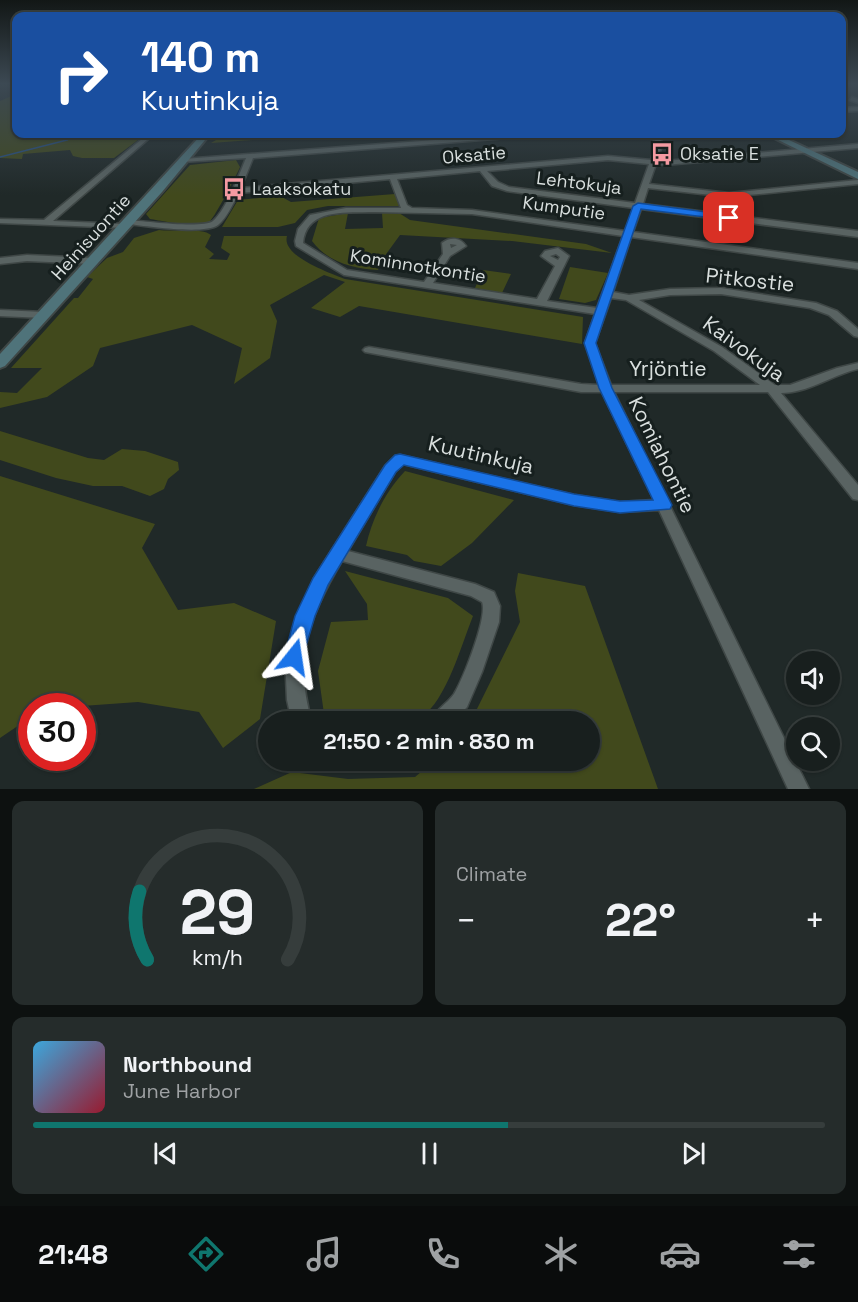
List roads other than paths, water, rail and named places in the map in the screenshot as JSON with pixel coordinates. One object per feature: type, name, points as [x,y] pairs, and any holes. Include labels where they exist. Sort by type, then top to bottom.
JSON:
[{"type":"street","points":[[48,221],[146,138]]},
{"type":"street","name":"Heinisuontie","points":[[0,363],[203,138]]},
{"type":"street","points":[[183,161],[483,138]]},
{"type":"street","name":"Komiahontie","points":[[655,138],[658,140],[659,146],[590,343],[606,388],[799,789]]},
{"type":"street","points":[[778,138],[858,176]]},
{"type":"street","name":"Oksatie","points":[[236,191],[608,158],[653,162],[858,146]]},
{"type":"street","points":[[0,221],[210,226],[217,222],[236,191],[250,157]]},
{"type":"street","name":"Lehtokuja","points":[[482,170],[501,188],[858,234]]},
{"type":"street","points":[[393,178],[404,206],[415,210]]},
{"type":"street","points":[[646,186],[729,195],[858,182]]},
{"type":"street","name":"Kumputie","points":[[415,210],[472,212],[858,266]]},
{"type":"street","name":"Kominnotkontie","points":[[415,210],[321,214],[306,222],[298,240],[305,249],[344,272],[600,312]]},
{"type":"street","points":[[427,285],[447,254]]},
{"type":"street","points":[[0,261],[27,258],[93,261]]},
{"type":"street","points":[[541,302],[560,265]]},
{"type":"street","name":"Pitkostie","points":[[629,298],[670,292],[721,291],[812,305],[833,314],[858,334]]},
{"type":"street","name":"Kaivokuja","points":[[607,294],[629,298],[718,349],[771,388],[858,495]]},
{"type":"street","points":[[0,313],[44,315]]},
{"type":"street","name":"Yrjöntie","points":[[369,350],[581,388],[791,389],[809,385],[829,374],[858,366]]},
{"type":"street","name":"Kuutinkuja","points":[[299,711],[296,700],[294,657],[305,616],[320,583],[390,469],[400,459],[574,500],[620,507],[664,505]]},
{"type":"street","points":[[339,554],[475,591],[488,597],[492,606],[490,622],[473,672],[460,701],[450,711]]},
{"type":"waterway","points":[[0,157],[70,138]]},
{"type":"place","name":"Oksatie E","points":[[662,154]]},
{"type":"place","name":"Laaksokatu","points":[[234,189]]}]
